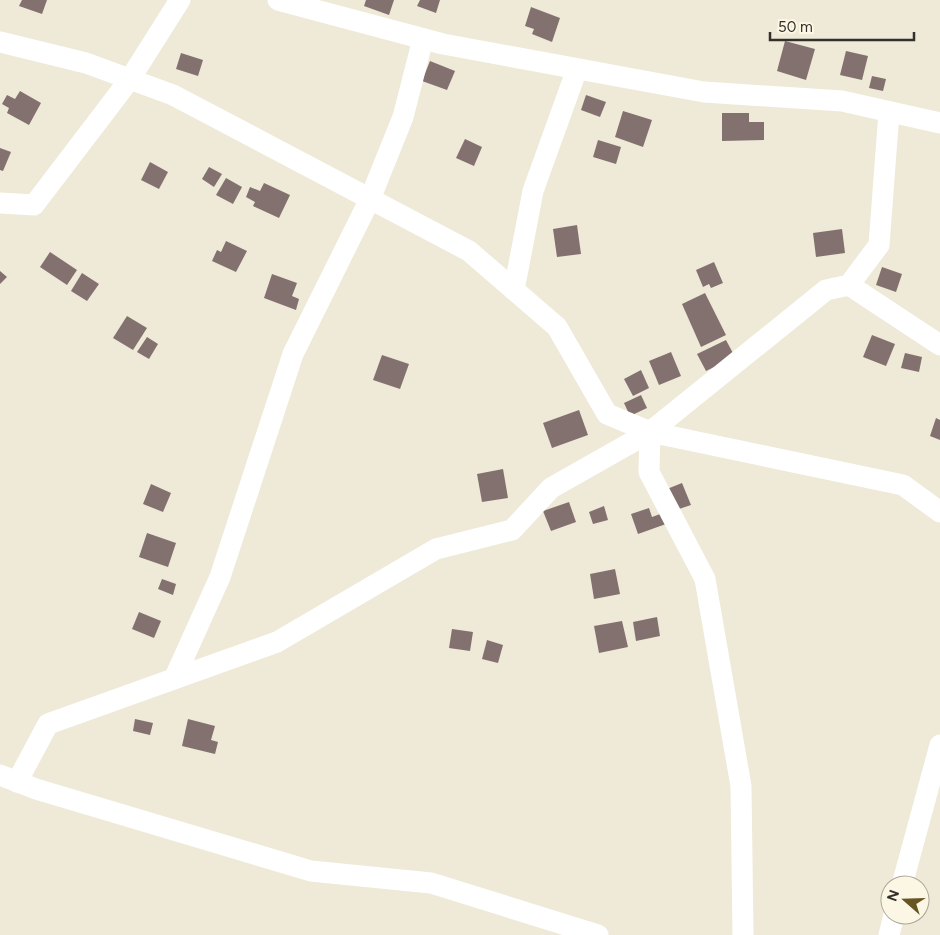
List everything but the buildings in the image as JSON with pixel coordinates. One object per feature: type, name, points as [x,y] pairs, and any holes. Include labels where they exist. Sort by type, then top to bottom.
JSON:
[{"type":"street","points":[[0,203],[34,205],[130,79],[180,0]]},
{"type":"street","points":[[278,0],[442,44],[704,92],[842,101],[940,123]]},
{"type":"street","points":[[174,679],[220,577],[293,354],[370,199],[404,117],[423,39]]},
{"type":"street","points":[[0,42],[86,63],[173,95],[469,251],[557,327],[607,414],[650,432],[903,484],[940,512]]},
{"type":"street","points":[[514,290],[533,191],[577,69]]},
{"type":"street","points":[[598,935],[431,883],[310,871],[9,779],[48,724],[277,642],[436,549],[512,530],[551,488],[650,432],[826,290],[849,284],[879,245],[888,112]]},
{"type":"street","points":[[849,284],[940,345]]},
{"type":"street","points":[[650,432],[649,472],[705,579],[741,786],[743,935]]},
{"type":"street","points":[[905,875],[940,745]]}]
